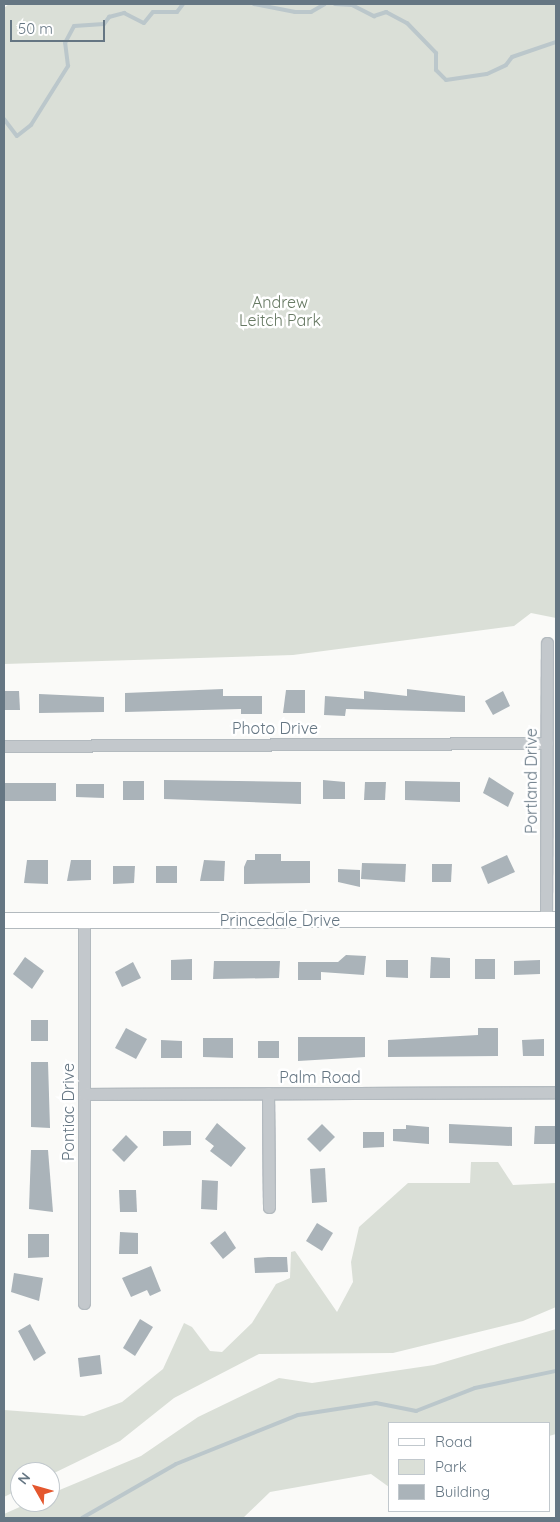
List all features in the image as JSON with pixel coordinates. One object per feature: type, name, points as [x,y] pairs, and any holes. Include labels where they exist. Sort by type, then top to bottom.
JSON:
[{"type":"street","name":"Portland Drive","points":[[547,643],[551,919]]},
{"type":"street","name":"Photo Drive","points":[[4,746],[547,743]]},
{"type":"street","name":"Princedale Drive","points":[[4,920],[551,919]]},
{"type":"street","name":"Pontiac Drive","points":[[84,920],[84,1303]]},
{"type":"street","name":"Palm Road","points":[[84,1094],[556,1092]]},
{"type":"street","points":[[268,1093],[269,1207]]},
{"type":"green space","name":"Andrew Leitch Park","points":[[9,4],[556,4],[556,618],[531,613],[514,626],[293,655],[4,664],[4,8]]},
{"type":"green space","points":[[471,1162],[498,1162],[513,1185],[556,1183],[556,1307],[523,1321],[393,1353],[259,1354],[174,1398],[120,1441],[60,1470],[60,1462],[10,1462],[10,1494],[4,1497],[4,1410],[84,1416],[122,1402],[163,1369],[184,1323],[192,1327],[210,1351],[222,1352],[252,1323],[276,1284],[290,1278],[291,1252],[295,1251],[337,1312],[353,1282],[351,1262],[359,1227],[408,1183],[470,1183]]},
{"type":"green space","points":[[556,1329],[556,1434],[550,1436],[550,1422],[388,1422],[388,1486],[371,1474],[270,1492],[243,1518],[4,1518],[4,1514],[10,1511],[60,1512],[60,1490],[141,1456],[198,1417],[279,1378],[312,1383],[434,1365]]},
{"type":"building","points":[[223,689],[223,696],[262,696],[262,714],[241,714],[241,709],[125,712],[125,693]]},
{"type":"building","points":[[407,689],[465,696],[465,712],[346,709],[345,716],[324,715],[325,696],[364,699],[364,691],[407,696]]},
{"type":"building","points":[[286,690],[305,690],[305,713],[283,713]]},
{"type":"building","points":[[4,691],[19,691],[20,710],[4,710]]},
{"type":"building","points":[[503,691],[510,706],[493,715],[485,701]]},
{"type":"building","points":[[39,694],[104,697],[104,712],[39,713]]},
{"type":"building","points":[[489,777],[514,793],[508,807],[483,793]]},
{"type":"building","points":[[164,780],[301,782],[301,804],[164,799]]},
{"type":"building","points":[[323,780],[345,782],[345,799],[323,799]]},
{"type":"building","points":[[123,781],[144,781],[144,800],[123,800]]},
{"type":"building","points":[[405,781],[460,782],[460,802],[405,800]]},
{"type":"building","points":[[365,782],[386,782],[385,800],[364,800]]},
{"type":"building","points":[[4,783],[56,783],[56,801],[4,801]]},
{"type":"building","points":[[76,784],[104,784],[104,798],[76,797]]},
{"type":"building","points":[[255,854],[281,854],[281,861],[310,861],[310,883],[244,884],[244,867],[247,860],[255,860]]},
{"type":"building","points":[[507,855],[515,872],[488,884],[481,867]]},
{"type":"building","points":[[27,860],[48,860],[48,884],[24,883]]},
{"type":"building","points":[[71,860],[91,860],[91,880],[67,881]]},
{"type":"building","points":[[204,860],[225,861],[224,881],[200,881]]},
{"type":"building","points":[[362,863],[406,864],[405,882],[361,879]]},
{"type":"building","points":[[432,864],[452,864],[451,882],[432,882]]},
{"type":"building","points":[[113,866],[135,866],[134,883],[113,884]]},
{"type":"building","points":[[156,866],[177,866],[177,883],[156,883]]},
{"type":"building","points":[[338,869],[360,870],[360,887],[338,882]]},
{"type":"building","points":[[346,955],[366,956],[364,975],[321,972],[321,980],[298,980],[298,962],[338,962]]},
{"type":"building","points":[[25,957],[44,971],[32,989],[13,974]]},
{"type":"building","points":[[431,957],[450,958],[450,978],[430,978]]},
{"type":"building","points":[[192,959],[192,980],[171,980],[171,960]]},
{"type":"building","points":[[475,959],[495,959],[495,979],[475,979]]},
{"type":"building","points":[[386,960],[408,960],[408,978],[386,977]]},
{"type":"building","points":[[540,960],[540,974],[514,975],[514,961]]},
{"type":"building","points":[[214,961],[280,961],[279,978],[213,979]]},
{"type":"building","points":[[133,962],[141,978],[122,987],[115,972]]},
{"type":"building","points":[[31,1020],[48,1020],[48,1041],[31,1041]]},
{"type":"building","points":[[126,1028],[147,1039],[136,1059],[115,1048]]},
{"type":"building","points":[[478,1028],[498,1028],[498,1056],[388,1057],[388,1040],[478,1035]]},
{"type":"building","points":[[298,1037],[365,1037],[365,1057],[298,1061]]},
{"type":"building","points":[[203,1038],[233,1038],[233,1058],[203,1057]]},
{"type":"building","points":[[544,1039],[544,1056],[523,1056],[522,1040]]},
{"type":"building","points":[[161,1040],[182,1041],[182,1058],[161,1058]]},
{"type":"building","points":[[258,1041],[279,1041],[279,1058],[258,1058]]},
{"type":"building","points":[[31,1062],[48,1062],[50,1128],[31,1127]]},
{"type":"building","points":[[217,1123],[246,1148],[231,1167],[210,1151],[214,1146],[205,1139]]},
{"type":"building","points":[[322,1124],[335,1137],[320,1152],[307,1139]]},
{"type":"building","points":[[449,1124],[512,1127],[512,1146],[449,1143]]},
{"type":"building","points":[[406,1125],[429,1127],[429,1144],[393,1141],[393,1129],[406,1129]]},
{"type":"building","points":[[535,1126],[556,1126],[556,1144],[534,1144]]},
{"type":"building","points":[[163,1131],[191,1131],[191,1145],[163,1146]]},
{"type":"building","points":[[363,1132],[384,1132],[384,1147],[363,1148]]},
{"type":"building","points":[[126,1135],[138,1147],[124,1162],[112,1150]]},
{"type":"building","points":[[31,1150],[48,1150],[53,1212],[29,1209]]},
{"type":"building","points":[[325,1168],[327,1202],[312,1203],[310,1169]]},
{"type":"building","points":[[202,1180],[218,1181],[217,1210],[201,1209]]},
{"type":"building","points":[[119,1190],[136,1190],[137,1212],[120,1212]]},
{"type":"building","points":[[317,1223],[333,1233],[322,1251],[306,1241]]},
{"type":"building","points":[[225,1231],[236,1248],[223,1259],[210,1243]]},
{"type":"building","points":[[120,1232],[138,1233],[138,1254],[119,1254]]},
{"type":"building","points":[[28,1234],[49,1234],[49,1257],[28,1258]]},
{"type":"building","points":[[287,1257],[288,1272],[255,1273],[254,1258]]},
{"type":"building","points":[[151,1266],[161,1291],[150,1296],[147,1290],[131,1297],[122,1278]]},
{"type":"building","points":[[14,1273],[43,1278],[39,1301],[11,1292]]},
{"type":"building","points":[[140,1319],[153,1327],[135,1356],[123,1348]]},
{"type":"building","points":[[30,1324],[46,1353],[34,1361],[18,1331]]},
{"type":"building","points":[[100,1355],[102,1374],[80,1377],[78,1358]]},
{"type":"waterway","points":[[4,119],[17,136],[31,125],[68,66],[65,43],[74,26],[104,24],[109,17],[124,13],[144,23],[153,12],[177,12],[183,4]]},
{"type":"waterway","points":[[254,4],[295,12],[311,12],[325,4]]},
{"type":"waterway","points":[[335,4],[352,5],[374,16],[386,12],[407,23],[436,53],[436,70],[446,80],[487,74],[506,65],[512,57],[556,42]]},
{"type":"waterway","points":[[82,1518],[176,1464],[298,1415],[376,1403],[416,1411],[475,1388],[556,1371]]}]
